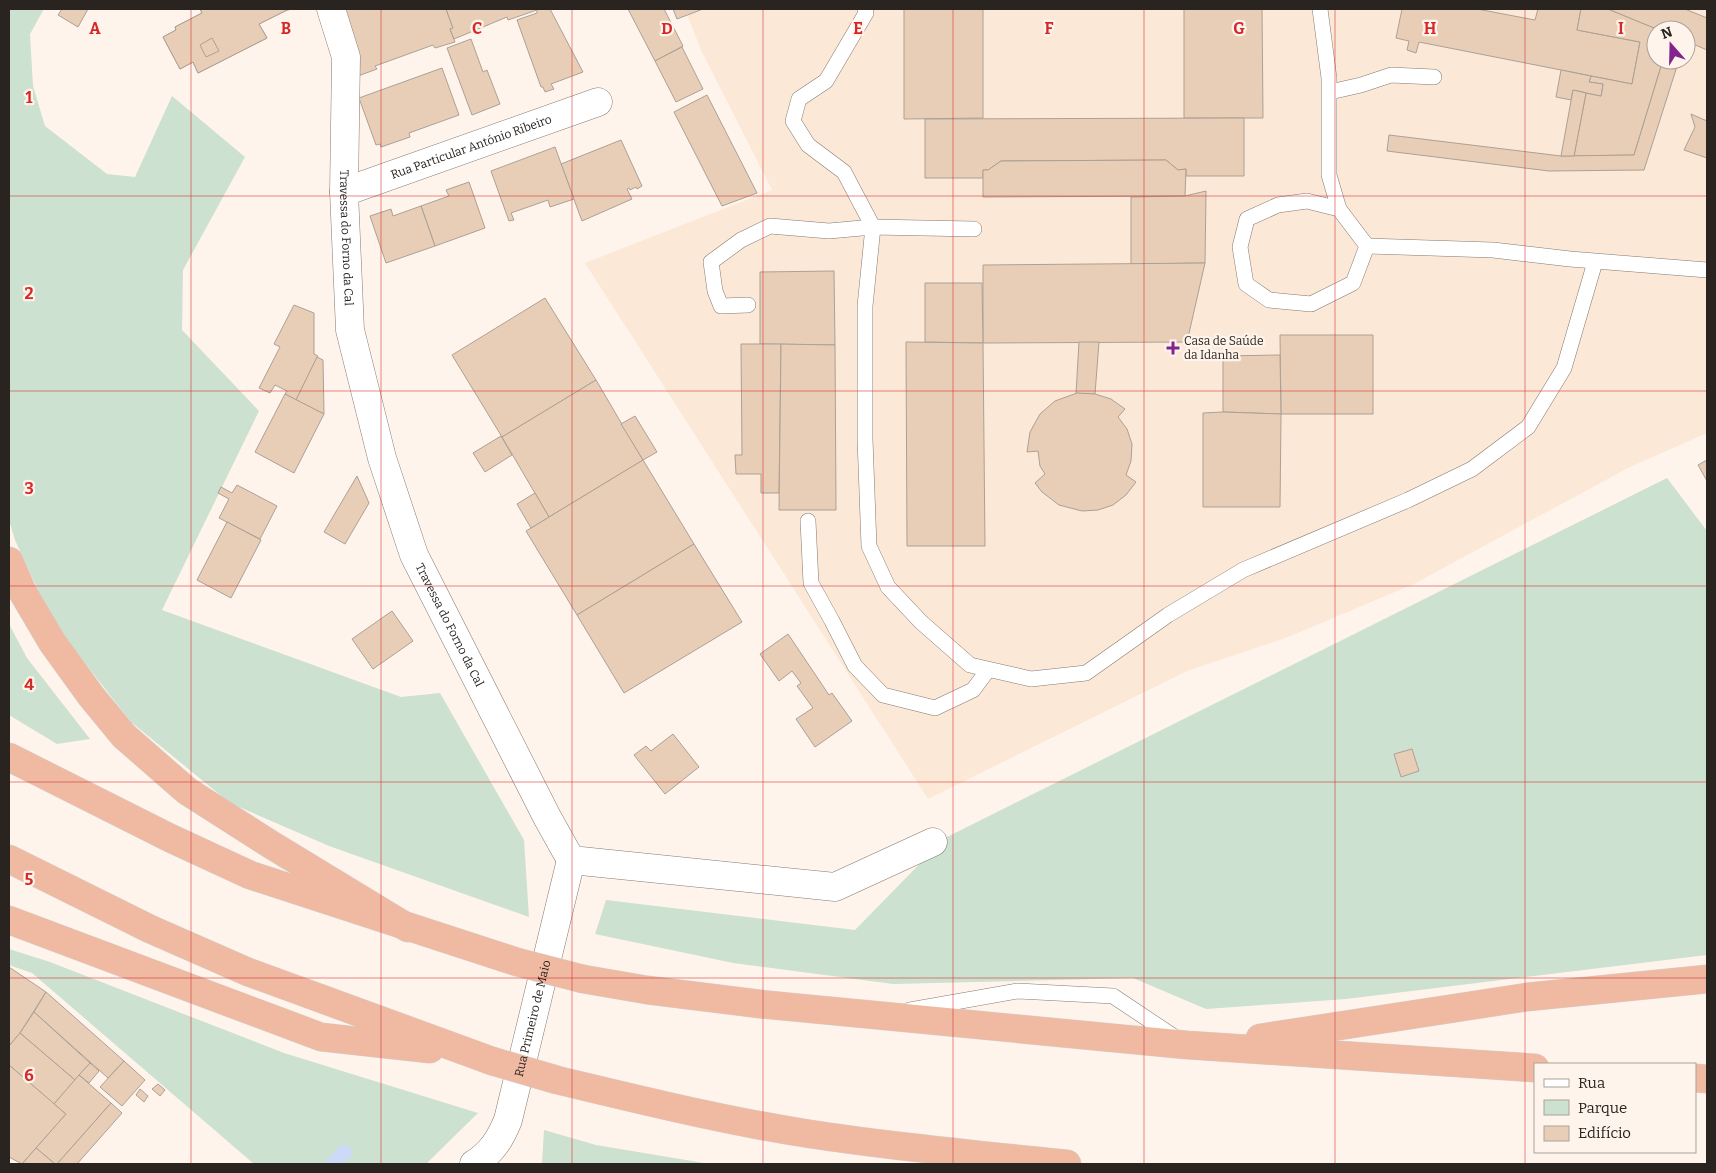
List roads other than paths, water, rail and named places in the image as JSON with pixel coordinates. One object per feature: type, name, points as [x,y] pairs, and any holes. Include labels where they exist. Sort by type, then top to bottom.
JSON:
[{"type":"highway","points":[[9,561],[22,592],[52,642],[91,696],[124,736],[187,791],[408,928]]},
{"type":"highway","points":[[9,757],[170,838],[250,875],[408,928],[518,962],[583,979],[647,990],[741,1001],[1199,1045],[1534,1068]]},
{"type":"highway","points":[[9,859],[150,929],[248,972],[483,1057],[557,1080],[703,1115],[809,1134],[915,1148],[1067,1164]]},
{"type":"highway","points":[[9,920],[321,1037],[483,1057]]},
{"type":"highway","points":[[1199,1045],[1527,997],[1707,980]]},
{"type":"street","name":"Travessa do Forno da Cal","points":[[331,9],[346,57],[344,192],[350,330],[382,458],[414,555],[542,808],[571,860]]},
{"type":"street","name":"Rua Particular António Ribeiro","points":[[344,192],[598,102]]},
{"type":"street","points":[[571,860],[835,887],[933,842]]},
{"type":"street","name":"Rua Primeiro de Maio","points":[[474,1164],[495,1146],[508,1120],[571,860]]},
{"type":"lane","points":[[865,9],[866,13],[826,81],[799,99],[793,121],[808,145],[844,172],[874,227],[865,306],[865,439],[869,546],[888,587],[920,622],[970,665],[1030,679],[1086,673],[1168,615],[1243,570],[1408,500],[1472,469],[1528,427],[1564,368],[1595,262]]},
{"type":"lane","points":[[1320,9],[1330,78],[1329,175],[1339,209],[1367,246]]},
{"type":"lane","points":[[1330,92],[1391,75],[1434,77]]},
{"type":"lane","points":[[1339,209],[1307,201],[1278,205],[1248,219],[1240,247],[1246,284],[1269,300],[1311,304],[1353,283],[1367,246]]},
{"type":"lane","points":[[748,305],[720,306],[715,291],[711,262],[741,240],[770,226],[829,231],[874,227],[974,228]]},
{"type":"lane","points":[[1367,246],[1493,250],[1595,262],[1707,270]]},
{"type":"lane","points":[[808,521],[811,583],[855,666],[883,695],[935,708],[973,690],[988,670]]},
{"type":"lane","points":[[881,1015],[1018,991],[1113,996],[1199,1045]]},
{"type":"lane","points":[[915,1148],[948,1164]]},
{"type":"water","points":[[341,1145],[347,1145],[353,1152],[350,1157],[341,1164],[323,1164]]},
{"type":"place","name":"Casa de Saúde da Idanha","points":[[1173,348]]}]
